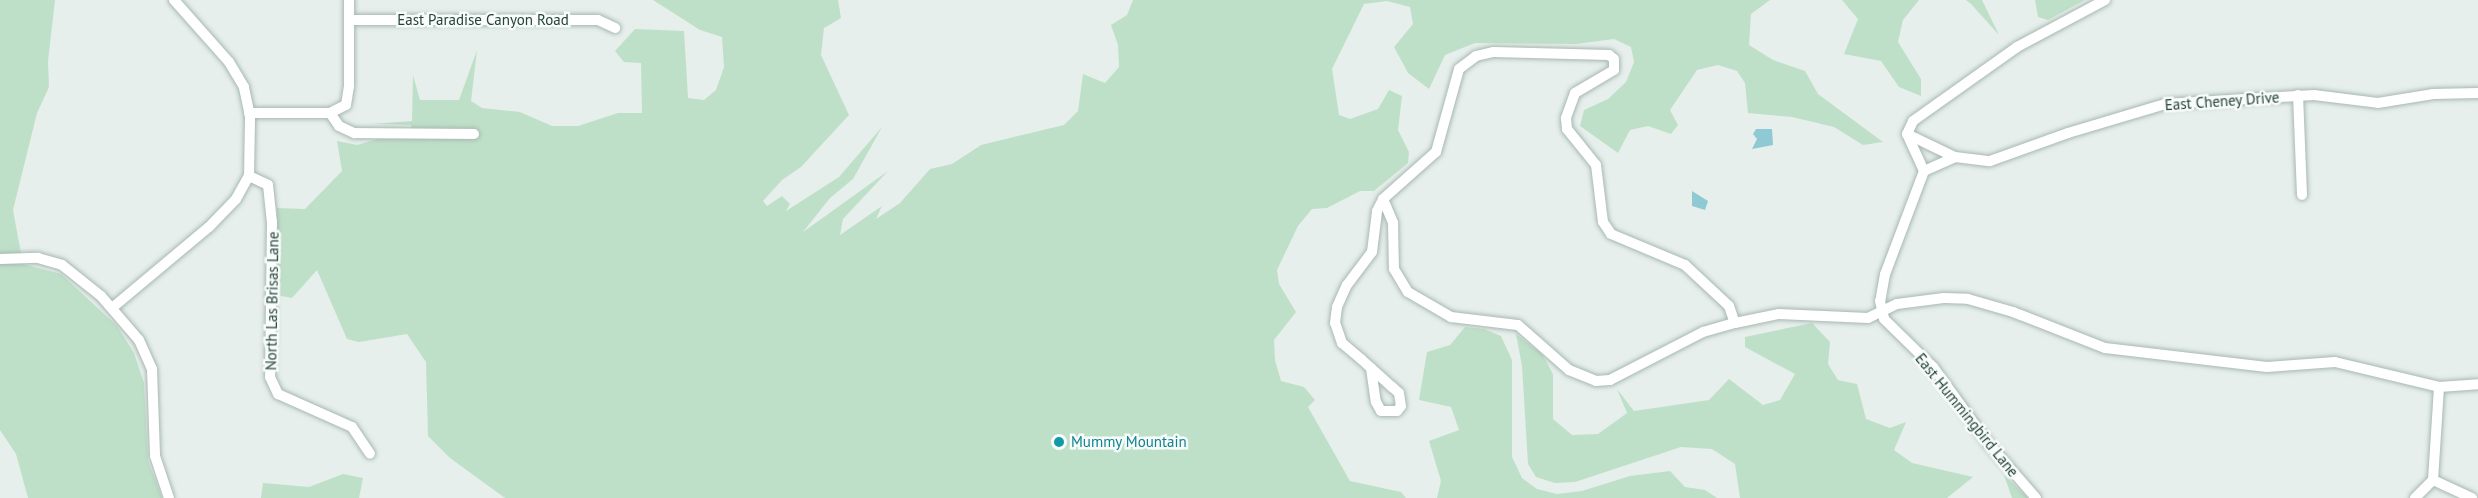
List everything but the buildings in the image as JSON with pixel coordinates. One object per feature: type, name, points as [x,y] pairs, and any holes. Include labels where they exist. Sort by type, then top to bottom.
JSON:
[{"type":"street","points":[[112,308],[209,227],[236,199],[249,176],[249,113],[244,87],[234,68],[174,0]]},
{"type":"street","points":[[249,113],[330,113],[349,100],[349,0]]},
{"type":"street","points":[[1924,171],[1907,134],[1913,121],[2017,47],[2105,0]]},
{"type":"street","name":"East Paradise Canyon Road","points":[[349,20],[598,20],[615,28]]},
{"type":"street","points":[[1371,368],[1342,343],[1336,329],[1335,314],[1347,285],[1372,252],[1377,211],[1383,199],[1436,152],[1455,75],[1469,59],[1494,52],[1609,55],[1614,59],[1614,70],[1575,93],[1566,118],[1567,129],[1596,165],[1602,222],[1611,234],[1685,265],[1729,306],[1735,323]]},
{"type":"street","name":"East Cheney Drive","points":[[1907,134],[1955,157],[1990,161],[2068,133],[2165,104],[2298,95],[2330,95],[2378,103],[2433,94],[2478,93]]},
{"type":"street","points":[[2298,95],[2302,195]]},
{"type":"street","points":[[330,113],[339,126],[354,133],[474,134]]},
{"type":"street","points":[[1882,312],[1885,274],[1924,171],[1955,157]]},
{"type":"street","name":"North Las Brisas Lane","points":[[249,176],[268,185],[273,221],[270,377],[278,394],[352,427],[370,454]]},
{"type":"street","points":[[1383,199],[1391,212],[1394,269],[1400,285],[1451,317],[1518,325],[1569,370],[1583,378],[1610,380],[1703,332],[1735,323],[1779,314],[1868,318],[1903,303],[1968,299],[2013,312],[2105,348],[2267,367],[2335,362],[2439,387],[2478,384]]},
{"type":"street","points":[[0,259],[38,258],[58,263],[89,285],[139,340],[152,369],[155,456],[169,498]]},
{"type":"street","name":"East Hummingbird Lane","points":[[1882,312],[1933,367],[1988,443],[2036,498]]},
{"type":"street","points":[[2415,498],[2433,480],[2439,387]]},
{"type":"street","points":[[2433,480],[2472,498]]},
{"type":"green space","points":[[0,0],[55,0],[48,61],[49,87],[37,113],[13,210],[23,264],[61,274],[117,326],[134,353],[144,383],[148,461],[162,498],[28,498],[16,454],[0,430]]},
{"type":"green space","points":[[653,0],[838,0],[841,18],[824,28],[821,55],[849,115],[801,167],[782,180],[763,201],[767,206],[782,196],[790,204],[786,211],[839,177],[882,127],[853,179],[830,198],[803,232],[888,171],[843,219],[840,235],[882,206],[876,219],[900,203],[930,169],[952,164],[981,145],[1064,125],[1078,111],[1083,74],[1105,83],[1119,67],[1118,45],[1111,25],[1127,15],[1133,0],[1770,0],[1751,14],[1749,45],[1773,60],[1805,71],[1818,94],[1883,142],[1863,145],[1834,127],[1792,117],[1748,113],[1745,83],[1737,71],[1718,65],[1697,70],[1670,110],[1678,125],[1671,134],[1648,126],[1630,130],[1618,153],[1580,126],[1584,110],[1608,99],[1626,82],[1634,62],[1631,47],[1614,39],[1576,44],[1475,43],[1445,55],[1429,89],[1408,73],[1394,47],[1413,24],[1410,7],[1387,1],[1364,4],[1332,69],[1339,115],[1350,119],[1378,109],[1389,90],[1402,96],[1398,130],[1409,152],[1408,163],[1374,191],[1360,191],[1327,208],[1312,209],[1298,226],[1277,270],[1279,284],[1296,312],[1274,340],[1275,360],[1281,381],[1304,387],[1315,400],[1308,407],[1350,481],[1401,492],[1406,498],[505,498],[450,458],[428,436],[426,362],[407,334],[359,342],[347,339],[317,270],[292,298],[276,295],[277,208],[305,209],[342,171],[337,141],[357,145],[378,139],[474,138],[411,129],[411,125],[372,124],[412,121],[413,75],[420,100],[459,100],[477,50],[471,101],[482,108],[520,112],[552,126],[578,126],[618,113],[642,113],[641,63],[624,62],[615,51],[635,29],[684,31],[688,98],[704,100],[716,90],[724,67],[722,37],[700,30]]},
{"type":"green space","points":[[1842,0],[1919,0],[1903,20],[1898,42],[1921,79],[1921,96],[1899,87],[1881,61],[1844,54],[1858,19]]},
{"type":"green space","points":[[1966,0],[1982,0],[1999,35],[1971,4]]},
{"type":"green space","points":[[2035,0],[2085,0],[2048,20],[2038,17]]},
{"type":"green space","points":[[1812,323],[1830,342],[1828,364],[1838,380],[1857,384],[1866,419],[1890,428],[1906,422],[1894,450],[1912,463],[1973,477],[1947,498],[1740,498],[1735,464],[1712,449],[1681,447],[1575,482],[1555,483],[1536,477],[1528,464],[1522,366],[1516,334],[1542,354],[1553,374],[1553,419],[1572,435],[1598,434],[1627,413],[1617,389],[1634,411],[1709,400],[1729,379],[1763,405],[1780,400],[1795,374],[1745,347],[1745,337]]},
{"type":"green space","points":[[1465,327],[1484,329],[1501,336],[1512,360],[1512,457],[1522,478],[1537,489],[1557,494],[1582,491],[1630,476],[1670,471],[1685,487],[1705,490],[1717,498],[1437,498],[1441,481],[1429,441],[1459,430],[1451,407],[1419,400],[1427,352],[1450,345]]},
{"type":"green space","points":[[343,474],[363,478],[359,498],[261,498],[263,483],[309,487]]},
{"type":"green space","points":[[2004,475],[2028,498],[2012,498]]},
{"type":"water","points":[[1756,129],[1772,129],[1773,145],[1752,149],[1757,139],[1753,134]]},
{"type":"water","points":[[1692,191],[1708,201],[1705,210],[1692,206]]},
{"type":"place","name":"Mummy Mountain","points":[[1059,442]]}]
